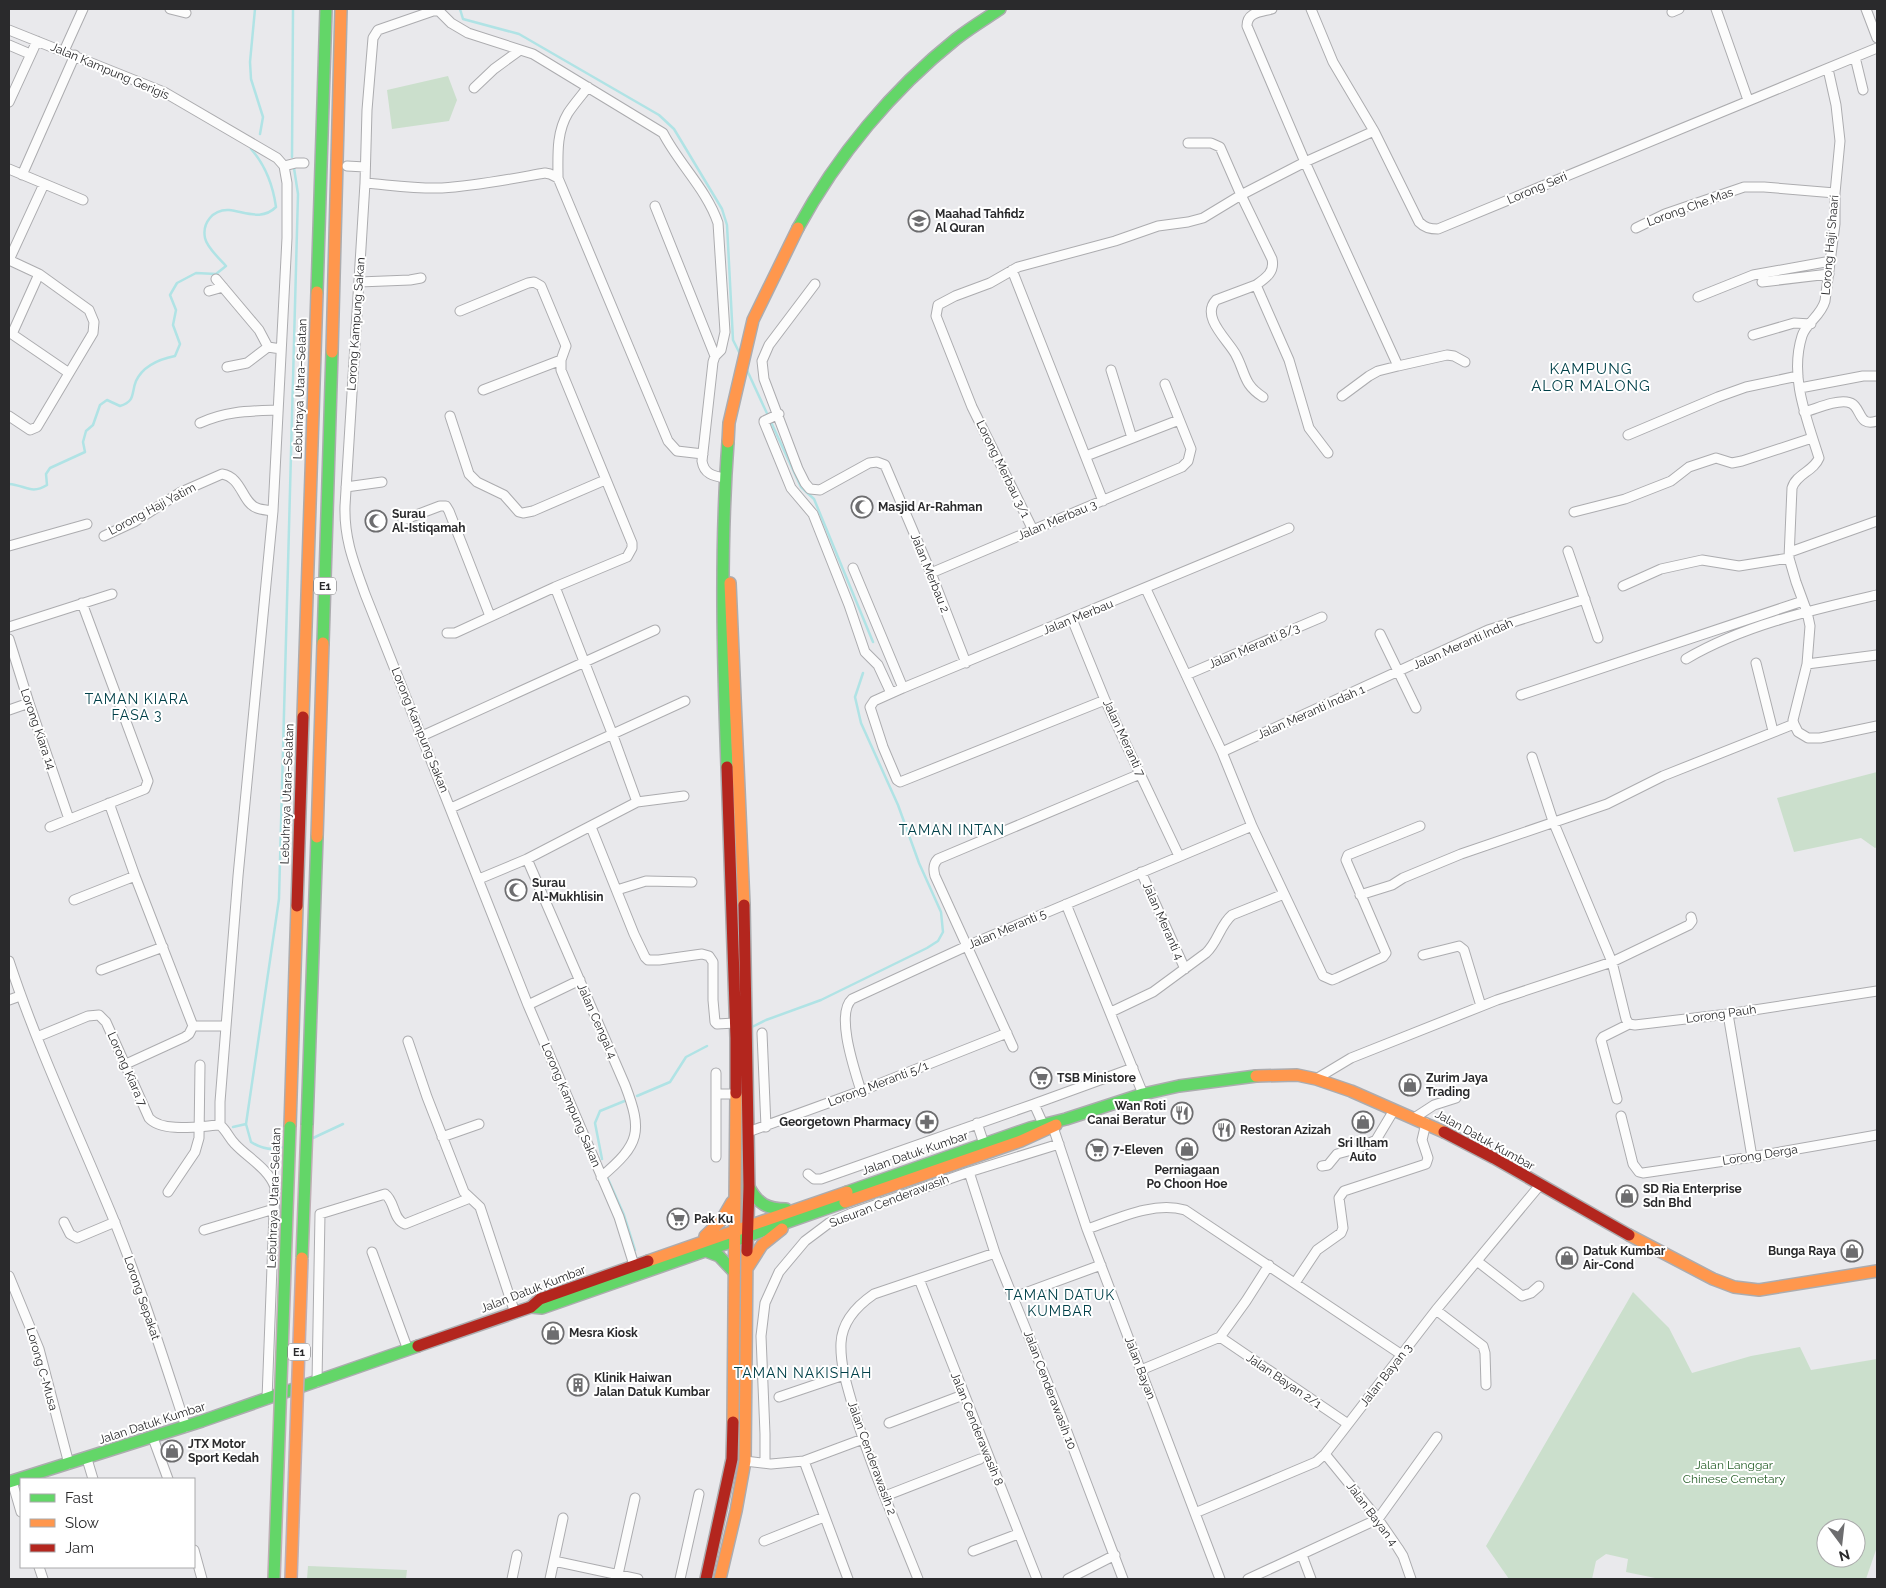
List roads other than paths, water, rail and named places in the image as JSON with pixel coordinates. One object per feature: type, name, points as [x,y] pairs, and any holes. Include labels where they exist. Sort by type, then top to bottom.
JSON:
[{"type":"main road","name":"Lebuhraya Utara–Selatan","points":[[274,1579],[326,9]]},
{"type":"main road","name":"E1","points":[[291,1579],[327,524],[341,9]]},
{"type":"main road","points":[[720,1579],[736,1511],[745,1461],[740,1272],[735,1236],[735,1023],[729,577],[724,541],[725,478],[729,423],[753,320],[799,226],[847,150],[870,121],[925,65],[956,38],[1000,9]]},
{"type":"main road","points":[[706,1579],[732,1459],[740,1272],[748,1231],[746,959],[730,711]]},
{"type":"main road","name":"Jalan Datuk Kumbar","points":[[23,1478],[153,1438],[515,1312],[536,1308],[705,1251],[793,1209],[984,1144],[1143,1094],[1202,1082],[1245,1076],[1297,1075],[1316,1079],[1426,1123],[1494,1158],[1656,1250],[1713,1280],[1734,1287],[1760,1290],[1877,1271]]},
{"type":"main road","name":"Jalan Datuk Kumbar","points":[[748,1231],[804,1217],[1031,1138],[1048,1125]]},
{"type":"main road","points":[[692,1245],[717,1227],[726,1215],[732,1202],[734,1187]]},
{"type":"main road","points":[[749,1187],[754,1197],[764,1206],[772,1209],[793,1209]]},
{"type":"main road","points":[[740,1272],[764,1242],[804,1217]]},
{"type":"main road","name":"Jalan Datuk Kumbar","points":[[536,1308],[540,1299],[692,1245],[735,1236]]},
{"type":"main road","points":[[705,1251],[718,1254],[740,1272]]},
{"type":"street","points":[[64,51],[83,9]]},
{"type":"street","points":[[170,9],[186,13]]},
{"type":"street","points":[[1272,9],[1252,15],[1247,20],[1246,26],[1398,366]]},
{"type":"street","name":"Lorong Seri","points":[[1311,9],[1333,62],[1374,131],[1419,222],[1424,227],[1438,229],[1877,48]]},
{"type":"street","points":[[1716,9],[1748,100]]},
{"type":"street","points":[[1866,9],[1877,38]]},
{"type":"street","name":"Lorong Kampung Sakan","points":[[520,50],[468,33],[451,23],[439,11],[433,11],[378,30],[373,38],[367,110],[365,183],[345,526],[352,558],[528,1005],[619,1217],[634,1266]]},
{"type":"street","name":"Jalan Kampung Gerigis","points":[[9,30],[164,92],[277,158],[284,166]]},
{"type":"street","points":[[9,102],[37,41]]},
{"type":"street","points":[[9,45],[30,54]]},
{"type":"street","points":[[474,88],[494,69],[520,50],[533,54],[663,133],[669,145],[712,207],[718,223],[724,332],[721,350],[715,356]]},
{"type":"street","points":[[22,174],[75,55]]},
{"type":"street","points":[[1855,57],[1863,90]]},
{"type":"street","name":"Lorong Haji Shaari","points":[[1794,724],[1793,720],[1807,664],[1810,626],[1790,555],[1792,488],[1796,480],[1814,466],[1819,458],[1804,412],[1798,376],[1798,359],[1802,335],[1823,310],[1835,224],[1835,193],[1840,140],[1836,105],[1828,69]]},
{"type":"street","points":[[588,87],[568,112],[559,136],[558,178],[668,441],[677,451],[702,454]]},
{"type":"street","points":[[1103,501],[1012,270],[1115,241],[1158,226],[1195,221],[1216,211],[1240,195],[1374,131]]},
{"type":"street","points":[[1188,143],[1211,143],[1220,147],[1240,195],[1273,263],[1270,273],[1256,285],[1216,300],[1211,312],[1220,333],[1237,356],[1248,384],[1253,391],[1263,397]]},
{"type":"street","points":[[267,1399],[275,1187],[273,1180],[235,1144],[226,1130],[220,1125],[220,1102],[238,876],[273,511],[287,238],[287,183],[284,166],[304,163]]},
{"type":"street","points":[[347,166],[365,167]]},
{"type":"street","points":[[9,169],[83,200]]},
{"type":"street","points":[[365,183],[442,188],[545,173],[558,178]]},
{"type":"street","points":[[9,416],[26,429],[30,430],[37,427],[93,333],[94,322],[89,310],[39,274],[9,260],[44,184]]},
{"type":"street","name":"Lorong Che Mas","points":[[1636,228],[1665,214],[1744,187],[1835,193]]},
{"type":"street","points":[[655,206],[715,356],[702,454],[703,469],[715,476],[725,478]]},
{"type":"street","points":[[1698,297],[1753,275],[1831,261]]},
{"type":"street","name":"Lorong Merbau 3/1","points":[[1012,270],[990,283],[940,303],[936,306],[936,316],[972,407],[1033,530]]},
{"type":"street","points":[[39,274],[11,333],[69,373]]},
{"type":"street","points":[[1762,282],[1829,274]]},
{"type":"street","points":[[359,282],[421,278]]},
{"type":"street","points":[[216,279],[259,330],[268,347]]},
{"type":"street","points":[[447,633],[452,634],[555,587],[627,557],[630,554],[632,543],[562,370],[561,360],[566,350],[565,340],[544,290],[538,283],[528,283],[460,311]]},
{"type":"street","points":[[815,284],[769,345],[762,361],[764,379],[777,415],[764,422],[787,482],[813,514],[849,605],[865,652],[877,662],[891,693]]},
{"type":"street","points":[[1256,285],[1289,360],[1309,428],[1328,453]]},
{"type":"street","points":[[209,291],[223,287]]},
{"type":"street","points":[[1753,335],[1794,323],[1811,324]]},
{"type":"street","points":[[227,367],[246,362],[268,347],[281,349]]},
{"type":"street","points":[[1342,396],[1378,371],[1447,355],[1466,362]]},
{"type":"street","points":[[483,390],[561,360]]},
{"type":"street","points":[[1111,370],[1132,438]]},
{"type":"street","points":[[1628,435],[1746,387],[1798,376]]},
{"type":"street","points":[[1800,388],[1862,376],[1877,376]]},
{"type":"street","points":[[1086,456],[1179,420],[1165,384]]},
{"type":"street","points":[[1804,412],[1845,402],[1854,405],[1864,421],[1877,420]]},
{"type":"street","points":[[200,423],[216,415],[228,412],[277,410]]},
{"type":"street","name":"Jalan Merbau 2","points":[[777,415],[798,469],[810,489],[820,490],[869,463],[877,462],[885,465],[931,573],[966,663]]},
{"type":"street","points":[[450,416],[469,474],[473,480],[504,495],[519,512],[534,511],[605,480]]},
{"type":"street","name":"Jalan Merbau 3","points":[[931,573],[1182,467],[1188,461],[1191,449],[1179,420]]},
{"type":"street","points":[[1574,512],[1625,499],[1671,481],[1689,467],[1716,458],[1732,463],[1742,461],[1812,438]]},
{"type":"street","name":"Lorong Haji Yatim","points":[[104,536],[134,522],[181,492],[222,474],[233,479],[256,508],[273,511]]},
{"type":"street","points":[[346,487],[382,482]]},
{"type":"street","points":[[402,527],[403,520],[440,506],[446,506],[450,511],[490,616]]},
{"type":"street","points":[[1623,586],[1661,569],[1702,560],[1739,566],[1790,555],[1877,521]]},
{"type":"street","points":[[9,546],[87,524]]},
{"type":"street","name":"Jalan Merbau","points":[[1105,700],[900,782],[897,780],[883,747],[870,707],[874,701],[891,693],[1146,589],[1289,528]]},
{"type":"street","points":[[1568,551],[1598,638]]},
{"type":"street","points":[[853,568],[903,688]]},
{"type":"street","points":[[555,587],[637,802]]},
{"type":"street","points":[[1146,589],[1222,752],[1252,826],[1323,976],[1332,980],[1385,954],[1386,951],[1346,860],[1348,855],[1420,826]]},
{"type":"street","points":[[9,627],[112,594]]},
{"type":"street","points":[[1686,659],[1710,645],[1732,636],[1807,612],[1877,595]]},
{"type":"street","name":"Jalan Meranti Indah","points":[[1399,672],[1488,630],[1585,600]]},
{"type":"street","points":[[1521,695],[1803,601]]},
{"type":"street","points":[[50,827],[146,790],[147,777],[82,603]]},
{"type":"street","name":"Jalan Meranti 8/3","points":[[1186,675],[1322,617]]},
{"type":"street","name":"Jalan Meranti 7","points":[[1072,619],[1105,700],[1179,856]]},
{"type":"street","points":[[422,736],[655,630]]},
{"type":"street","points":[[1380,634],[1416,708]]},
{"type":"street","name":"Lorong Kiara 14","points":[[9,639],[12,665],[29,703],[69,819]]},
{"type":"street","points":[[1807,664],[1877,656]]},
{"type":"street","points":[[1756,663],[1773,731]]},
{"type":"street","name":"Jalan Meranti Indah 1","points":[[1222,752],[1399,672]]},
{"type":"street","points":[[451,808],[684,701]]},
{"type":"street","points":[[9,710],[29,703]]},
{"type":"street","points":[[1360,895],[1392,885],[1403,878],[1461,854],[1607,804],[1663,776],[1794,724],[1798,732],[1808,738],[1820,738],[1877,726]]},
{"type":"street","points":[[1532,757],[1553,821],[1612,962],[1626,1019],[1629,1024],[1602,1037],[1601,1040],[1617,1099]]},
{"type":"street","points":[[1013,1047],[934,873],[934,867],[938,859],[1140,774]]},
{"type":"street","points":[[479,879],[527,859],[637,802],[684,796]]},
{"type":"street","points":[[109,803],[193,1026],[185,1037],[126,1064]]},
{"type":"street","name":"Jalan Meranti 5","points":[[861,1091],[849,1052],[845,1012],[848,1003],[860,995],[967,946],[1252,826]]},
{"type":"street","points":[[591,827],[640,948],[648,960],[702,954],[709,956],[713,962],[715,1022],[717,1024],[735,1023]]},
{"type":"street","name":"Jalan Cengal 4","points":[[527,859],[625,1085],[635,1113],[636,1132],[631,1147],[602,1177]]},
{"type":"street","name":"Jalan Meranti 4","points":[[1140,872],[1185,969]]},
{"type":"street","points":[[74,900],[135,876]]},
{"type":"street","points":[[617,890],[646,881],[692,882]]},
{"type":"street","points":[[1110,1012],[1153,992],[1185,969],[1212,947],[1227,920],[1232,915],[1284,894]]},
{"type":"street","points":[[1066,904],[1143,1094]]},
{"type":"street","points":[[1316,1079],[1351,1058],[1481,1006],[1612,962],[1690,926],[1691,916]]},
{"type":"street","points":[[1423,955],[1459,946],[1464,950],[1481,1006]]},
{"type":"street","points":[[102,970],[163,947]]},
{"type":"street","name":"Lorong Sepakat","points":[[9,961],[20,996],[65,1107],[115,1222],[186,1427]]},
{"type":"street","points":[[528,1005],[580,980]]},
{"type":"street","name":"Lorong Pauh","points":[[1629,1024],[1728,1014],[1877,991]]},
{"type":"street","points":[[9,1000],[20,996]]},
{"type":"street","points":[[1728,1014],[1752,1158]]},
{"type":"street","name":"Lorong Kiara 7","points":[[37,1037],[88,1016],[99,1015],[106,1022],[149,1118],[153,1123],[162,1126],[220,1125]]},
{"type":"street","points":[[193,1026],[226,1026]]},
{"type":"street","points":[[762,1033],[766,1127]]},
{"type":"street","name":"Lorong Meranti 5/1","points":[[748,1132],[861,1091],[1006,1033]]},
{"type":"street","points":[[408,1041],[442,1137],[464,1192],[480,1207],[515,1312]]},
{"type":"street","points":[[168,1192],[194,1152],[199,1138],[200,1065]]},
{"type":"street","points":[[808,1174],[814,1179],[821,1179],[1133,1068]]},
{"type":"street","points":[[716,1073],[716,1157]]},
{"type":"street","points":[[716,1094],[735,1094]]},
{"type":"street","points":[[1414,1118],[1434,1105],[1456,1098]]},
{"type":"street","name":"Jalan Bayan","points":[[1034,1104],[1059,1144],[1100,1265],[1220,1579]]},
{"type":"street","points":[[1322,1166],[1328,1165],[1337,1154],[1359,1148],[1376,1140],[1394,1110]]},
{"type":"street","name":"Lorong Derga","points":[[1621,1116],[1633,1164],[1639,1172],[1643,1173],[1752,1158],[1877,1135]]},
{"type":"street","points":[[977,1123],[984,1144]]},
{"type":"street","points":[[1295,1283],[1317,1250],[1338,1237],[1341,1233],[1343,1228],[1339,1201],[1344,1191],[1426,1164],[1428,1158],[1422,1140],[1426,1123]]},
{"type":"street","points":[[442,1137],[479,1124]]},
{"type":"street","name":"Susuran Cenderawasih","points":[[765,1463],[761,1336],[765,1302],[779,1272],[805,1241],[829,1222],[969,1172],[1059,1144]]},
{"type":"street","name":"Jalan Cenderawasih 10","points":[[969,1172],[995,1253],[1014,1297],[1123,1579]]},
{"type":"street","name":"Jalan Bayan 3","points":[[1195,1514],[1316,1462],[1325,1454],[1436,1310],[1540,1185]]},
{"type":"street","points":[[317,1382],[320,1214],[385,1194],[389,1197],[399,1220],[405,1224],[470,1198]]},
{"type":"street","points":[[1087,1229],[1145,1210],[1167,1207],[1185,1210],[1402,1355]]},
{"type":"street","points":[[204,1230],[274,1210]]},
{"type":"street","points":[[64,1222],[70,1234],[77,1238],[115,1222]]},
{"type":"street","points":[[372,1252],[408,1350]]},
{"type":"street","name":"Jalan Cenderawasih 2","points":[[918,1579],[863,1439],[844,1375],[841,1342],[852,1314],[864,1301],[874,1294],[995,1253]]},
{"type":"street","points":[[1477,1261],[1522,1296],[1531,1293],[1539,1286]]},
{"type":"street","points":[[1014,1297],[1100,1265]]},
{"type":"street","points":[[1141,1370],[1220,1337],[1269,1265]]},
{"type":"street","name":"Lorong C-Musa","points":[[9,1276],[39,1349],[69,1464]]},
{"type":"street","name":"Jalan Cenderawasih 8","points":[[919,1279],[1036,1579]]},
{"type":"street","points":[[1436,1310],[1483,1346],[1486,1386]]},
{"type":"street","name":"Jalan Bayan 2/1","points":[[1220,1337],[1348,1424]]},
{"type":"street","points":[[778,1397],[844,1375]]},
{"type":"street","points":[[889,1423],[963,1395]]},
{"type":"street","points":[[1248,1579],[1378,1519],[1436,1437]]},
{"type":"street","points":[[153,1438],[168,1478]]},
{"type":"street","points":[[745,1461],[765,1463],[804,1461],[863,1439]]},
{"type":"street","name":"Jalan Bayan 4","points":[[1325,1454],[1378,1519],[1403,1556],[1411,1579]]},
{"type":"street","points":[[87,1459],[92,1478]]},
{"type":"street","points":[[885,1496],[980,1459]]},
{"type":"street","points":[[804,1461],[848,1579]]},
{"type":"street","points":[[10,1482],[20,1509]]},
{"type":"street","points":[[680,1579],[699,1494]]},
{"type":"street","points":[[617,1577],[635,1498]]},
{"type":"street","points":[[764,1541],[824,1517]]},
{"type":"street","points":[[550,1579],[563,1518]]},
{"type":"street","points":[[973,1551],[1018,1534]]},
{"type":"street","points":[[195,1554],[202,1579]]},
{"type":"street","points":[[512,1579],[517,1555]]},
{"type":"street","points":[[1068,1579],[1114,1555]]},
{"type":"street","points":[[1302,1555],[1311,1579]]},
{"type":"street","points":[[554,1561],[617,1577],[638,1579]]},
{"type":"waterway","points":[[255,9],[250,62],[251,79],[263,117],[260,134]]},
{"type":"waterway","points":[[292,157],[293,9]]},
{"type":"waterway","points":[[460,9],[463,19],[519,34],[659,115],[674,129],[722,209],[727,225],[733,340],[740,354]]},
{"type":"waterway","points":[[9,484],[32,489],[47,485],[46,474],[50,468],[85,452],[83,442],[86,431],[93,425],[100,405],[107,400],[120,406],[129,402],[136,381],[143,371],[158,361],[175,356],[180,344],[173,325],[176,310],[170,295],[177,283],[196,273],[216,274],[226,266],[206,242],[205,227],[207,222],[214,214],[223,210],[259,215],[265,214],[276,207],[268,177],[261,162],[251,149]]},
{"type":"waterway","points":[[284,1147],[267,1149],[251,1142],[246,1124],[279,899],[298,194],[294,168]]},
{"type":"waterway","points":[[746,368],[801,487],[814,499],[873,642]]},
{"type":"waterway","points":[[752,1027],[821,1000],[927,948],[938,941],[943,932],[941,912],[919,863],[898,805],[861,723],[855,697],[863,673]]},
{"type":"waterway","points":[[637,1096],[670,1082],[686,1057],[707,1046]]},
{"type":"waterway","points":[[602,1159],[595,1123],[600,1111],[627,1100]]},
{"type":"waterway","points":[[233,1127],[246,1124]]},
{"type":"waterway","points":[[313,1138],[343,1124]]},
{"type":"waterway","points":[[608,1179],[624,1215],[635,1250]]},
{"type":"place","name":"Maahad Tahfidz Al Quran","points":[[919,221]]},
{"type":"place","name":"Masjid Ar-Rahman","points":[[862,507]]},
{"type":"place","name":"Surau Al-Istiqamah","points":[[376,521]]},
{"type":"place","name":"Surau Al-Mukhlisin","points":[[516,890]]},
{"type":"place","name":"TSB Ministore","points":[[1041,1078]]},
{"type":"place","name":"Zurim Jaya Trading","points":[[1410,1085]]},
{"type":"place","name":"Wan Roti Canai Beratur","points":[[1182,1113]]},
{"type":"place","name":"Georgetown Pharmacy","points":[[927,1122]]},
{"type":"place","name":"Sri Ilham Auto","points":[[1363,1122]]},
{"type":"place","name":"Restoran Azizah","points":[[1224,1130]]},
{"type":"place","name":"Perniagaan Po Choon Hoe","points":[[1187,1149]]},
{"type":"place","name":"7-Eleven","points":[[1097,1150]]},
{"type":"place","name":"SD Ria Enterprise Sdn Bhd","points":[[1627,1196]]},
{"type":"place","name":"Pak Ku","points":[[678,1219]]},
{"type":"place","name":"Bunga Raya","points":[[1852,1251]]},
{"type":"place","name":"Datuk Kumbar Air-Cond","points":[[1567,1258]]},
{"type":"place","name":"Mesra Kiosk","points":[[553,1333]]},
{"type":"place","name":"Klinik Haiwan Jalan Datuk Kumbar","points":[[578,1385]]},
{"type":"place","name":"JTX Motor Sport Kedah","points":[[172,1451]]},
{"type":"district","name":"KAMPUNG ALOR MALONG","points":[[1591,378]]},
{"type":"district","name":"TAMAN KIARA FASA 3","points":[[137,708]]},
{"type":"district","name":"TAMAN INTAN","points":[[952,830]]},
{"type":"district","name":"TAMAN DATUK KUMBAR","points":[[1060,1304]]},
{"type":"district","name":"TAMAN NAKISHAH","points":[[803,1373]]},
{"type":"park label","name":"Jalan Langgar Chinese Cemetary","points":[[1734,1472]]}]
